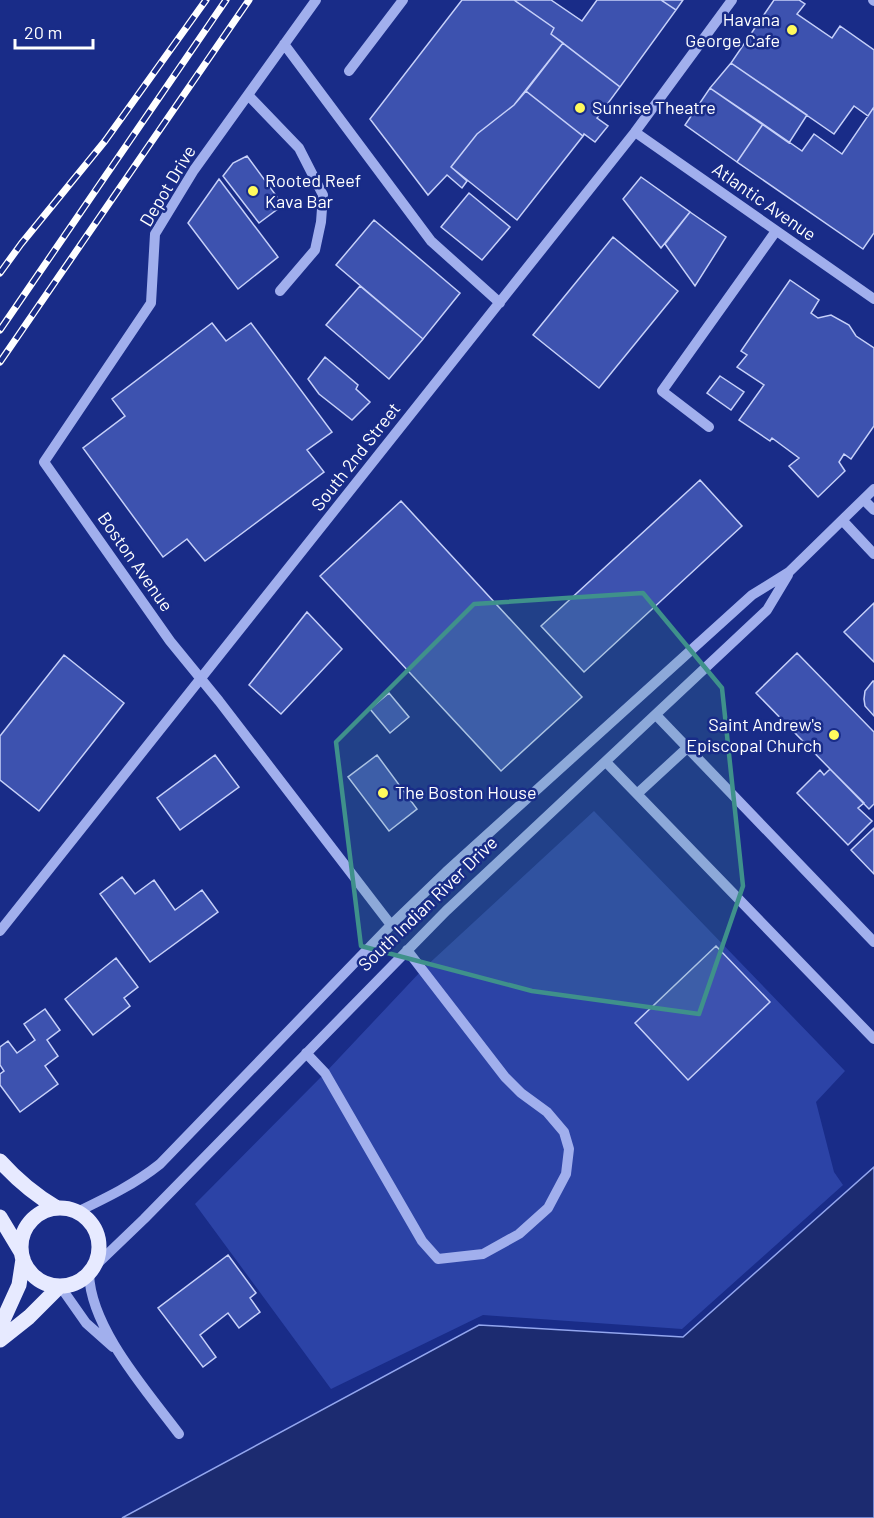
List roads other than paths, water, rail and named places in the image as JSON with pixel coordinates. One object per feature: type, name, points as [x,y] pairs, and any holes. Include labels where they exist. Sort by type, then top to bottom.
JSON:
[{"type":"main road","points":[[0,1161],[17,1180],[38,1197],[57,1208],[77,1212],[93,1226],[99,1246],[91,1270],[81,1281],[71,1285],[48,1284],[38,1279],[29,1270],[0,1217]]},
{"type":"main road","points":[[0,1327],[19,1285],[24,1231],[30,1222],[47,1210],[57,1208]]},
{"type":"main road","points":[[0,1340],[29,1317],[60,1286]]},
{"type":"street","name":"Depot Drive","points":[[44,462],[151,303],[155,234],[194,170],[316,0]]},
{"type":"street","points":[[349,71],[403,0]]},
{"type":"street","name":"South 2nd Street","points":[[0,931],[635,132],[732,0]]},
{"type":"street","points":[[284,44],[431,241],[500,303]]},
{"type":"street","points":[[248,95],[299,148],[323,195],[321,222],[315,250],[280,291]]},
{"type":"street","name":"Atlantic Avenue","points":[[635,132],[873,297]]},
{"type":"street","points":[[709,427],[662,391],[776,231]]},
{"type":"street","name":"Boston Avenue","points":[[44,462],[170,641],[391,925]]},
{"type":"street","name":"South Indian River Drive","points":[[77,1212],[145,1176],[160,1164],[391,925],[446,872],[752,595],[789,572],[874,489]]},
{"type":"street","points":[[864,500],[874,510]]},
{"type":"street","points":[[843,521],[874,554]]},
{"type":"street","name":"South Indian River Drive","points":[[91,1270],[144,1219],[446,911],[767,609],[789,572]]},
{"type":"street","points":[[656,715],[874,942]]},
{"type":"street","points":[[637,794],[687,748]]},
{"type":"street","points":[[606,762],[874,1039]]},
{"type":"street","points":[[306,1053],[325,1073],[422,1240],[438,1259],[483,1254],[519,1234],[548,1208],[566,1174],[569,1149],[564,1132],[547,1112],[521,1093],[505,1077],[407,950]]},
{"type":"street","points":[[91,1270],[93,1303],[118,1351],[179,1434]]},
{"type":"street","points":[[60,1286],[86,1323],[118,1351]]},
{"type":"railway","points":[[0,273],[105,141],[206,0]]},
{"type":"railway","points":[[0,330],[226,0]]},
{"type":"railway","points":[[0,362],[249,0]]},
{"type":"place","name":"Havana George Cafe","points":[[792,30]]},
{"type":"place","name":"Sunrise Theatre","points":[[580,108]]},
{"type":"place","name":"Rooted Reef Kava Bar","points":[[253,191]]},
{"type":"place","name":"Saint Andrew's Episcopal Church","points":[[834,735]]},
{"type":"place","name":"The Boston House","points":[[383,793]]}]
